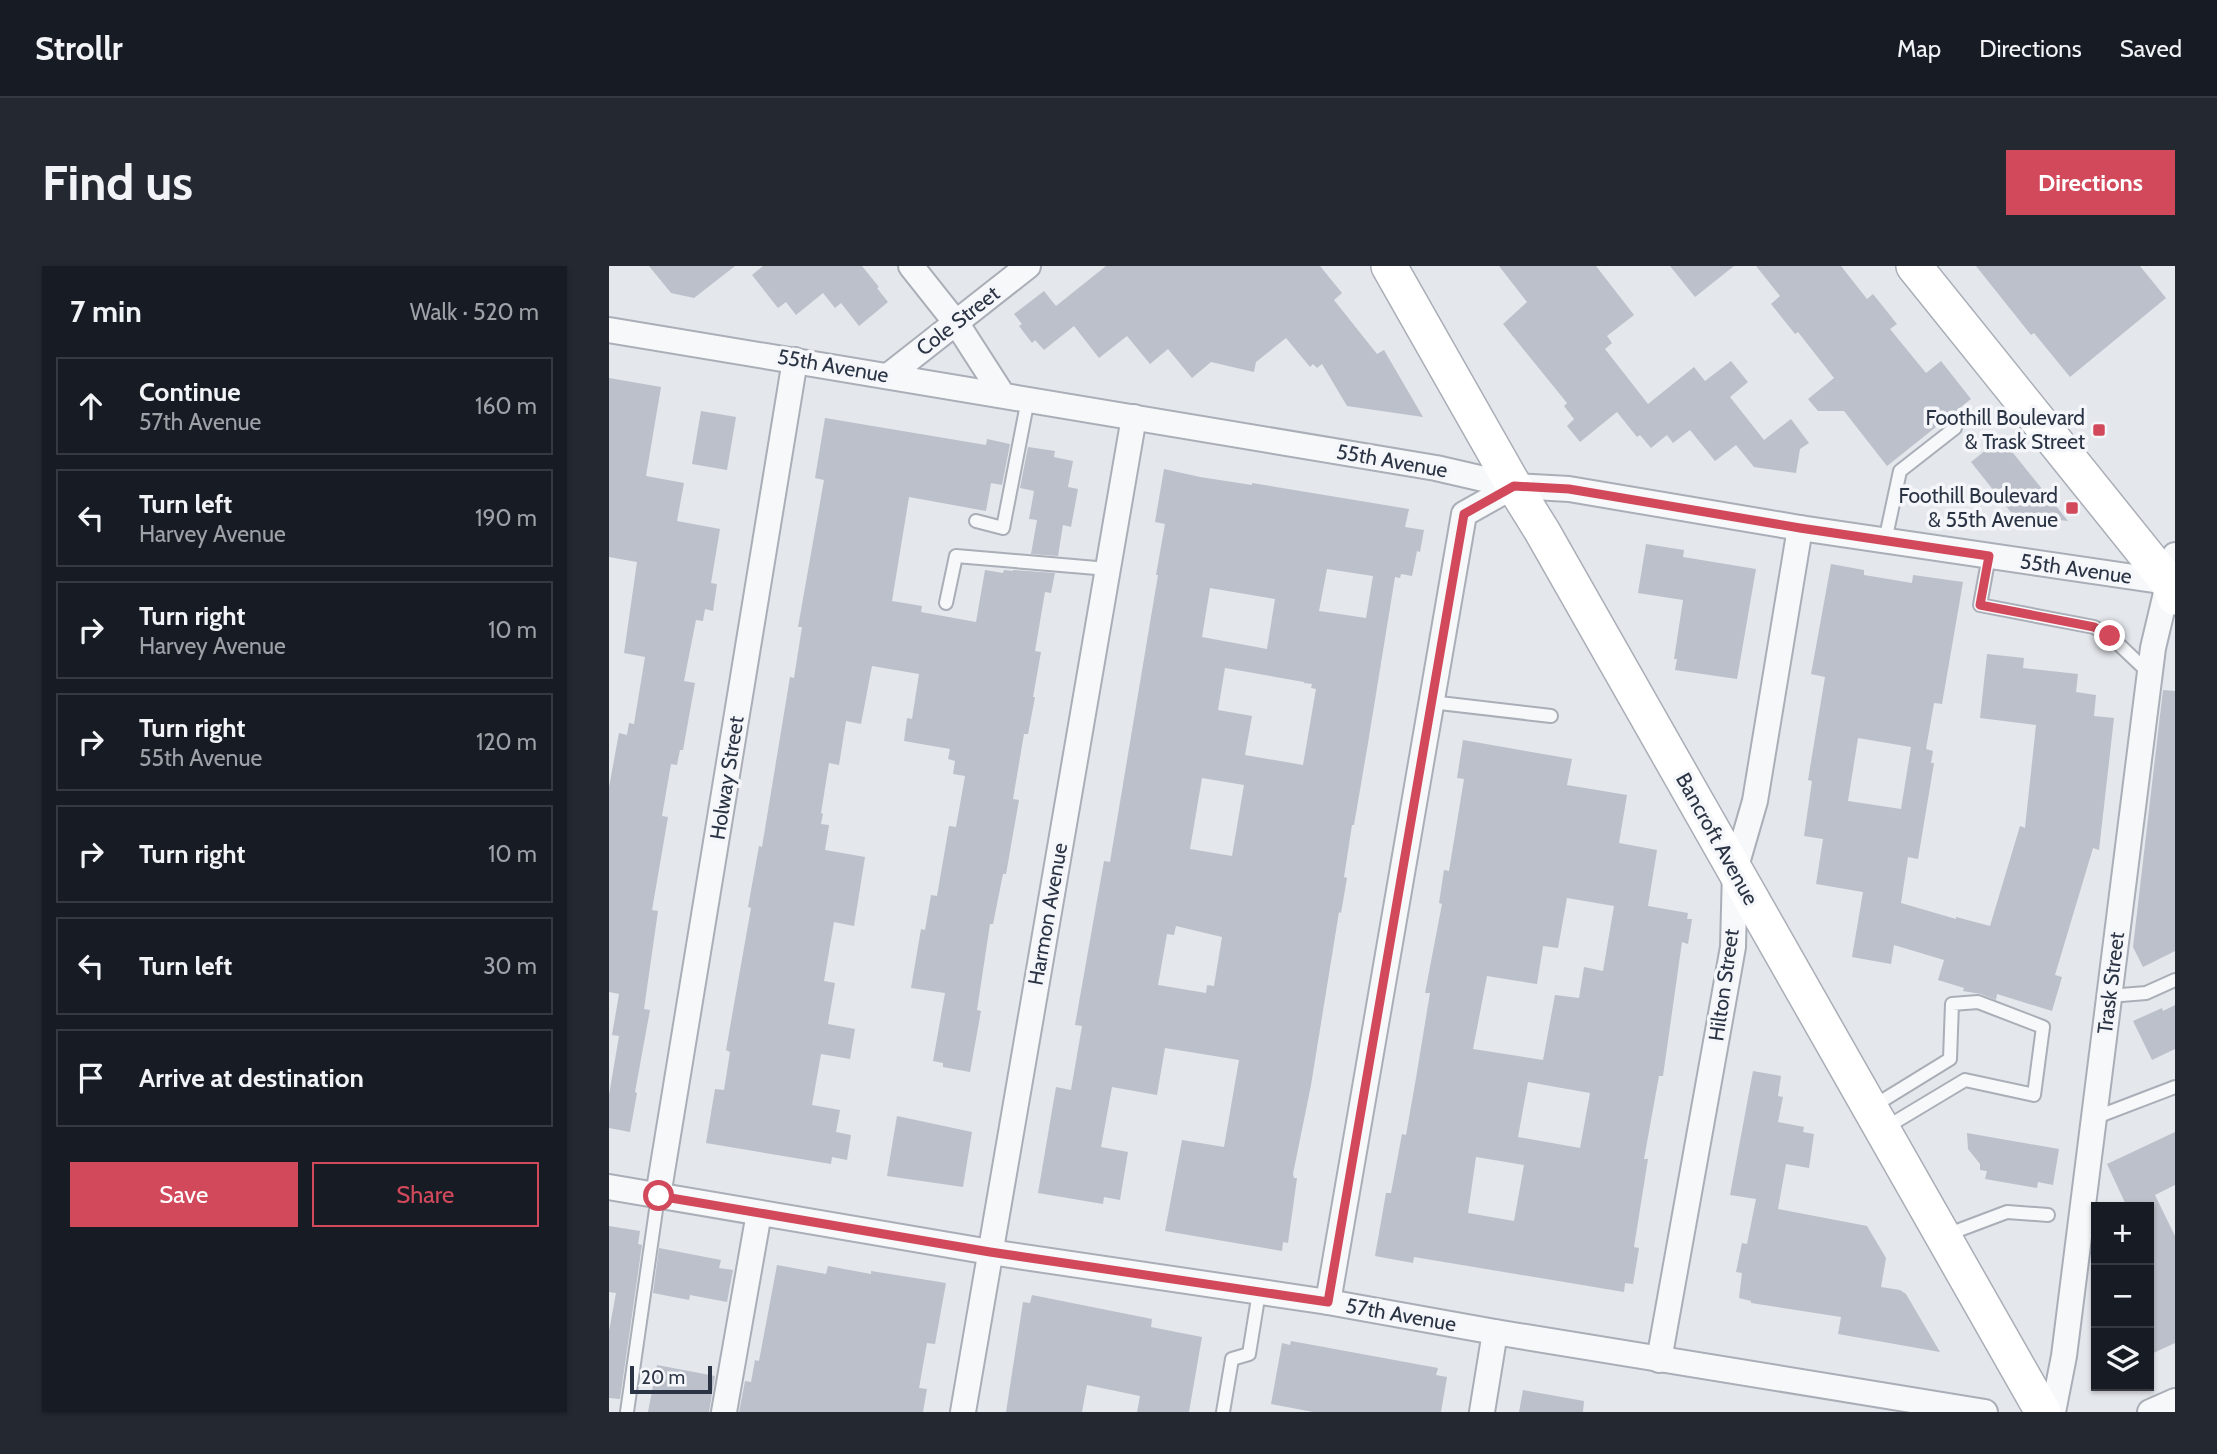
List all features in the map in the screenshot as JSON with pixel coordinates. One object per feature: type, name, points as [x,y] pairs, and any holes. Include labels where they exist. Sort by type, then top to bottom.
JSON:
[{"type":"street","points":[[911,266],[957,324],[1002,394]]},
{"type":"street","name":"Cole Street","points":[[888,376],[1028,266]]},
{"type":"street","name":"Bancroft Avenue","points":[[1389,266],[2043,1412]]},
{"type":"street","points":[[1915,266],[2173,579]]},
{"type":"street","name":"55th Avenue","points":[[609,330],[1436,468],[1514,486],[1569,489],[1885,541],[2173,579]]},
{"type":"street","name":"Holway Street","points":[[659,1196],[795,359]]},
{"type":"street","name":"Harmon Avenue","points":[[963,1412],[1134,416]]},
{"type":"street","points":[[1328,1302],[1464,514],[1514,486]]},
{"type":"street","name":"Hilton Street","points":[[1659,1360],[1733,947],[1735,870],[1755,801],[1800,528]]},
{"type":"street","name":"Trask Street","points":[[2053,1412],[2064,1356],[2153,648],[2173,579]]},
{"type":"street","name":"57th Avenue","points":[[609,1187],[990,1252],[1328,1302],[1659,1360],[1882,1404],[1985,1412]]},
{"type":"street","points":[[724,1412],[759,1213]]},
{"type":"street","points":[[1482,1412],[1495,1332]]},
{"type":"street","points":[[2150,1412],[2175,1401]]},
{"type":"lane","points":[[976,521],[1003,528],[1028,399]]},
{"type":"lane","points":[[1885,541],[1900,471],[1955,428]]},
{"type":"lane","points":[[946,603],[955,556],[1108,569]]},
{"type":"lane","points":[[1989,556],[1980,605],[2094,627],[2110,636],[2150,674]]},
{"type":"lane","points":[[1431,702],[1551,716]]},
{"type":"lane","points":[[2109,996],[2146,993],[2175,979]]},
{"type":"lane","points":[[1978,1002],[2043,1027],[2033,1095],[1965,1080],[1876,1119],[1950,1059],[1952,1004],[1978,1002]]},
{"type":"lane","points":[[2094,1118],[2175,1087]]},
{"type":"lane","points":[[628,1412],[659,1196]]},
{"type":"lane","points":[[1942,1237],[2007,1212],[2048,1215]]},
{"type":"lane","points":[[1223,1412],[1232,1359],[1249,1354],[1259,1292]]},
{"type":"building","points":[[649,266],[735,266],[694,298],[671,293]]},
{"type":"building","points":[[763,266],[862,266],[888,302],[859,326],[841,303],[835,308],[823,293],[796,315],[786,302],[778,308],[752,275]]},
{"type":"building","points":[[1106,266],[1320,266],[1342,293],[1334,300],[1377,354],[1384,350],[1423,417],[1347,406],[1322,364],[1317,368],[1313,364],[1310,367],[1286,338],[1256,362],[1254,372],[1211,362],[1192,378],[1168,349],[1150,364],[1127,336],[1099,358],[1074,326],[1044,350],[1035,340],[1032,343],[1014,314],[1044,291],[1056,306]]},
{"type":"building","points":[[1499,266],[1596,266],[1634,315],[1607,336],[1612,343],[1605,349],[1648,404],[1694,367],[1705,381],[1731,361],[1748,382],[1730,397],[1764,440],[1791,419],[1809,443],[1800,449],[1796,473],[1754,467],[1736,445],[1715,461],[1690,430],[1673,443],[1667,435],[1651,448],[1640,435],[1637,437],[1617,412],[1580,442],[1567,426],[1574,419],[1564,406],[1567,403],[1503,324],[1527,302]]},
{"type":"building","points":[[1670,266],[1734,266],[1695,297]]},
{"type":"building","points":[[1756,266],[1841,266],[1867,299],[1873,294],[1897,324],[1890,329],[1926,373],[1941,361],[1971,399],[1887,466],[1844,411],[1818,411],[1808,399],[1834,378],[1798,332],[1795,334],[1771,304],[1780,296]]},
{"type":"building","points":[[1976,266],[2140,266],[2166,298],[2070,377],[2034,333],[2031,335]]},
{"type":"building","points":[[609,378],[661,387],[646,476],[684,483],[677,521],[720,529],[711,583],[717,584],[713,611],[705,609],[703,621],[696,620],[684,681],[695,683],[683,750],[680,750],[677,765],[671,764],[662,816],[668,817],[652,910],[658,911],[644,1009],[650,1010],[630,1132],[609,1128],[609,1095],[619,1036],[612,1035],[619,994],[609,992],[609,787],[619,733],[627,735],[629,723],[634,724],[645,657],[624,653],[637,562],[609,557]]},
{"type":"building","points":[[701,411],[736,417],[727,470],[692,464]]},
{"type":"building","points":[[825,418],[986,445],[987,439],[1010,444],[1002,485],[991,483],[986,511],[909,497],[892,601],[922,606],[921,612],[976,622],[985,570],[1003,573],[1004,570],[1013,570],[1055,573],[1051,593],[1045,592],[1035,651],[1041,652],[1035,697],[1028,734],[1024,734],[1013,799],[1019,800],[1006,874],[1003,874],[993,924],[990,924],[977,1010],[981,1011],[970,1072],[943,1067],[943,1063],[933,1061],[945,993],[911,988],[921,929],[925,930],[931,895],[937,896],[949,826],[956,827],[965,776],[953,774],[955,761],[948,759],[950,749],[904,741],[907,718],[912,719],[919,674],[872,666],[861,724],[846,721],[839,765],[829,763],[821,813],[821,824],[829,825],[825,850],[865,857],[854,926],[834,922],[824,981],[835,983],[828,1024],[855,1029],[850,1059],[821,1054],[812,1105],[840,1110],[836,1132],[851,1135],[847,1160],[832,1157],[831,1164],[706,1143],[715,1089],[724,1090],[730,1052],[726,1050],[751,908],[748,907],[759,846],[762,847],[790,677],[794,678],[802,627],[798,627],[824,480],[815,478]]},
{"type":"building","points":[[2001,438],[2068,521],[2013,515],[1971,462]]},
{"type":"building","points":[[1028,447],[1055,451],[1054,457],[1073,461],[1068,487],[1078,489],[1071,527],[1063,525],[1058,556],[1031,554],[1037,520],[1029,519],[1034,491],[1020,488]]},
{"type":"building","points":[[1164,469],[1409,509],[1405,527],[1424,530],[1412,576],[1401,574],[1400,578],[1395,577],[1352,825],[1344,877],[1347,878],[1293,1174],[1294,1178],[1297,1178],[1288,1243],[1283,1242],[1282,1251],[1165,1231],[1182,1140],[1224,1147],[1239,1060],[1165,1048],[1157,1095],[1112,1087],[1101,1147],[1128,1152],[1120,1200],[1104,1197],[1103,1204],[1038,1193],[1056,1087],[1071,1090],[1082,1026],[1075,1025],[1104,861],[1110,862],[1158,575],[1165,524],[1155,522]],"holes":[[[1327,569],[1373,576],[1366,618],[1319,611]],[[1210,588],[1275,599],[1267,649],[1202,637]],[[1225,668],[1312,684],[1311,688],[1316,689],[1303,765],[1245,755],[1252,716],[1218,710]],[[1202,778],[1244,785],[1232,856],[1190,849]],[[1176,926],[1222,937],[1214,986],[1207,985],[1206,993],[1158,985],[1167,934],[1174,935]]]},
{"type":"building","points":[[1646,544],[1684,550],[1683,557],[1756,569],[1737,679],[1675,670],[1677,659],[1674,659],[1683,600],[1638,593]]},
{"type":"building","points":[[1831,564],[1864,570],[1864,575],[1912,583],[1913,575],[1963,582],[1942,704],[1934,703],[1926,749],[1933,751],[1931,763],[1934,763],[1918,859],[1908,857],[1901,903],[1990,926],[2020,826],[2025,828],[2036,725],[1980,718],[1987,654],[2024,658],[2023,668],[2078,674],[2076,692],[2096,695],[2094,716],[2114,718],[2099,850],[2093,848],[2055,975],[2062,977],[2052,1011],[1997,994],[1996,1000],[1963,991],[1964,988],[1938,980],[1944,960],[1894,945],[1891,964],[1852,957],[1863,892],[1816,884],[1823,839],[1804,836],[1812,781],[1808,780],[1825,677],[1811,674]],"holes":[[[1858,738],[1911,747],[1901,809],[1848,801]]]},
{"type":"building","points":[[2163,690],[2175,691],[2175,951],[2143,967],[2133,947]]},
{"type":"building","points":[[1463,740],[1572,759],[1567,785],[1627,795],[1619,843],[1657,850],[1648,906],[1688,913],[1687,919],[1692,919],[1688,944],[1682,942],[1663,1076],[1659,1076],[1644,1159],[1648,1159],[1634,1247],[1639,1248],[1633,1284],[1625,1283],[1624,1292],[1414,1257],[1413,1263],[1375,1256],[1386,1193],[1391,1193],[1402,1134],[1406,1135],[1416,1078],[1430,993],[1425,993],[1442,904],[1439,903],[1444,870],[1449,871],[1464,779],[1457,778]],"holes":[[[1567,898],[1614,906],[1603,971],[1584,967],[1579,998],[1555,995],[1543,1060],[1473,1049],[1487,976],[1537,984],[1543,946],[1558,948]],[[1528,1082],[1590,1093],[1580,1148],[1518,1137]],[[1476,1157],[1524,1165],[1514,1221],[1468,1213]]]},
{"type":"building","points":[[2175,1005],[2175,1049],[2152,1060],[2133,1021]]},
{"type":"building","points":[[1753,1071],[1781,1076],[1778,1096],[1783,1097],[1778,1122],[1804,1127],[1803,1132],[1814,1134],[1809,1168],[1786,1164],[1778,1209],[1867,1226],[1886,1258],[1881,1287],[1900,1290],[1906,1294],[1940,1352],[1838,1334],[1841,1317],[1751,1303],[1739,1298],[1742,1273],[1736,1272],[1742,1243],[1747,1244],[1756,1199],[1730,1195]]},
{"type":"building","points":[[897,1116],[972,1132],[963,1187],[887,1176]]},
{"type":"building","points":[[2175,1132],[2175,1185],[2155,1195],[2175,1236],[2175,1343],[2154,1353],[2154,1202],[2125,1202],[2107,1164]]},
{"type":"building","points":[[1967,1133],[2059,1149],[2053,1185],[2038,1182],[2037,1188],[1985,1179],[1987,1171],[1980,1170],[1980,1164],[1968,1149]]},
{"type":"building","points":[[609,1226],[640,1231],[638,1244],[642,1245],[620,1399],[609,1398],[609,1331],[616,1293],[609,1292]]},
{"type":"building","points":[[659,1248],[721,1260],[719,1268],[733,1270],[727,1302],[690,1295],[689,1300],[653,1293]]},
{"type":"building","points":[[777,1265],[826,1274],[828,1266],[946,1283],[935,1344],[927,1343],[919,1388],[927,1389],[923,1412],[739,1412],[745,1381],[751,1382],[755,1360],[759,1361]]},
{"type":"building","points":[[1032,1295],[1152,1319],[1151,1327],[1202,1337],[1189,1412],[1137,1412],[1140,1396],[1087,1385],[1082,1412],[1006,1412],[1023,1302],[1030,1303]]},
{"type":"building","points":[[1291,1341],[1438,1368],[1436,1375],[1447,1377],[1441,1412],[1313,1412],[1271,1404],[1282,1343],[1290,1345]]},
{"type":"building","points":[[657,1365],[715,1376],[709,1412],[648,1412]]},
{"type":"building","points":[[1523,1390],[1584,1401],[1583,1412],[1519,1412]]},
{"type":"place","name":"Foothill Boulevard & Trask Street","points":[[2099,430]]},
{"type":"place","name":"Foothill Boulevard & 55th Avenue","points":[[2072,508]]},
{"type":"route","points":[[659,1196],[990,1252],[1328,1302],[1464,514],[1514,486],[1569,489],[1800,528],[1989,556],[1980,605],[2094,627],[2110,636]]}]
